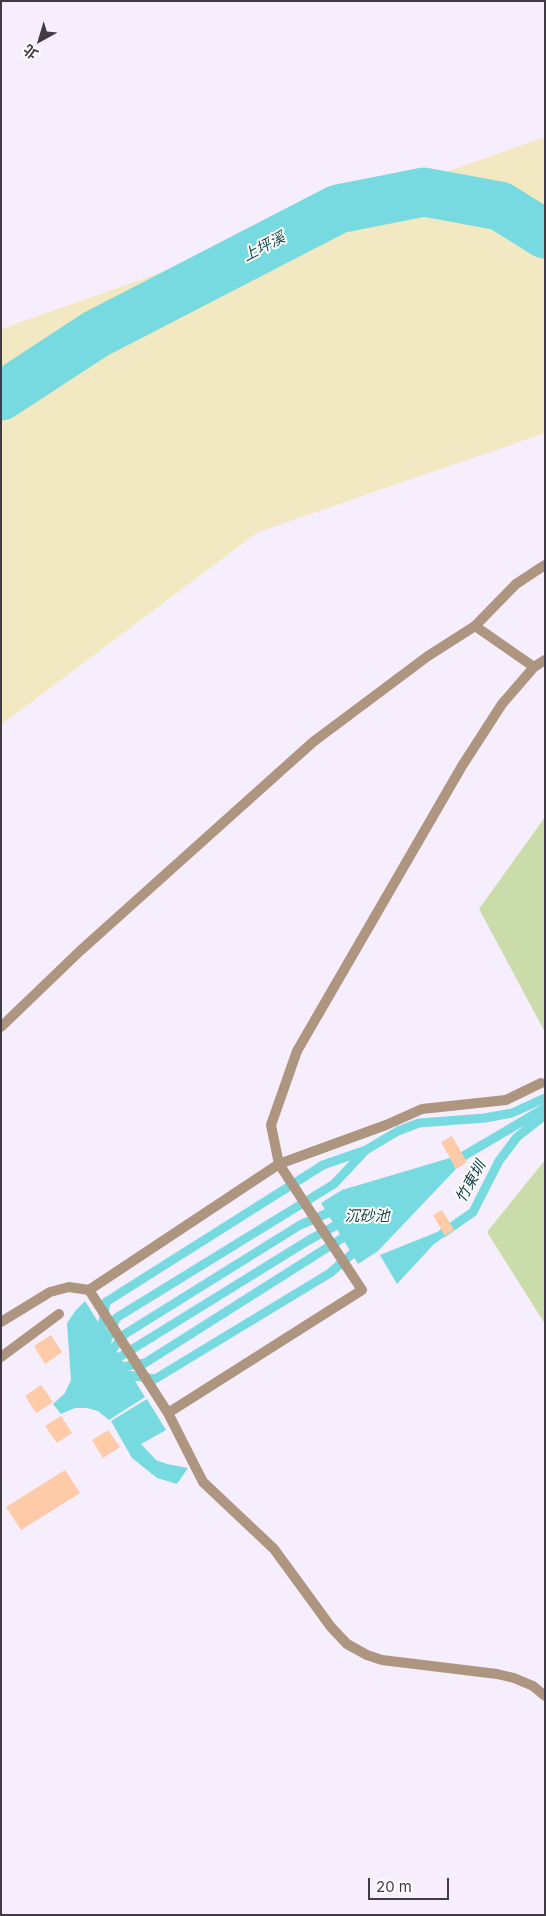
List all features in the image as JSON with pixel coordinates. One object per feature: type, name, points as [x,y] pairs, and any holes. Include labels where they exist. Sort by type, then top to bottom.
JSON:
[{"type":"street","points":[[1,1027],[80,951],[313,742],[428,656],[475,626],[516,584],[545,565]]},
{"type":"street","points":[[475,626],[534,667]]},
{"type":"street","points":[[168,1413],[362,1290],[279,1164],[271,1125],[297,1051],[462,766],[502,704],[534,667],[545,660]]},
{"type":"street","points":[[1,1322],[50,1292],[69,1287],[89,1290],[279,1164],[422,1110],[506,1100],[541,1083]]},
{"type":"street","points":[[89,1290],[168,1413],[203,1482],[274,1549],[332,1627],[347,1644],[367,1655],[382,1660],[497,1674],[514,1678],[533,1686],[545,1696]]},
{"type":"street","points":[[1,1357],[59,1314]]},
{"type":"green space","points":[[545,817],[545,1032],[479,909]]},
{"type":"green space","points":[[545,1160],[545,1324],[487,1232]]},
{"type":"sand","points":[[545,137],[545,433],[258,532],[1,725],[1,329]]},
{"type":"water","name":"沉砂池","points":[[450,1158],[456,1169],[378,1251],[358,1264],[321,1203],[342,1190]]},
{"type":"water","points":[[442,1230],[445,1236],[433,1245],[397,1284],[380,1255]]},
{"type":"water","points":[[85,1301],[145,1397],[109,1420],[98,1411],[87,1408],[75,1408],[61,1414],[53,1404],[65,1393],[71,1380],[67,1323]]},
{"type":"water","points":[[147,1399],[166,1430],[141,1444],[156,1460],[188,1468],[177,1484],[157,1478],[132,1458],[111,1421]]},
{"type":"building","points":[[452,1136],[467,1162],[456,1169],[441,1142]]},
{"type":"building","points":[[442,1210],[454,1230],[445,1236],[433,1215]]},
{"type":"building","points":[[51,1335],[62,1352],[45,1364],[34,1346]]},
{"type":"building","points":[[41,1385],[53,1402],[36,1413],[25,1396]]},
{"type":"building","points":[[61,1416],[72,1433],[57,1443],[45,1426]]},
{"type":"building","points":[[108,1430],[120,1447],[103,1458],[92,1440]]},
{"type":"building","points":[[65,1470],[80,1493],[21,1530],[6,1507]]},
{"type":"waterway","name":"上坪溪","points":[[1,396],[96,334],[338,209],[424,192],[500,206],[545,234]]},
{"type":"waterway","points":[[100,1340],[106,1302],[323,1165],[366,1150],[398,1131],[419,1123],[485,1118],[512,1113],[545,1098]]},
{"type":"waterway","points":[[455,1161],[545,1108]]},
{"type":"waterway","name":"竹東圳","points":[[443,1233],[473,1212],[499,1161],[517,1137],[545,1115]]},
{"type":"waterway","points":[[104,1348],[116,1318],[334,1184],[364,1152]]},
{"type":"waterway","points":[[107,1356],[125,1334],[300,1225],[337,1209]]},
{"type":"waterway","points":[[110,1363],[309,1240],[344,1221]]},
{"type":"waterway","points":[[116,1368],[145,1363],[352,1232]]},
{"type":"waterway","points":[[120,1374],[155,1379],[330,1273],[360,1247]]}]
